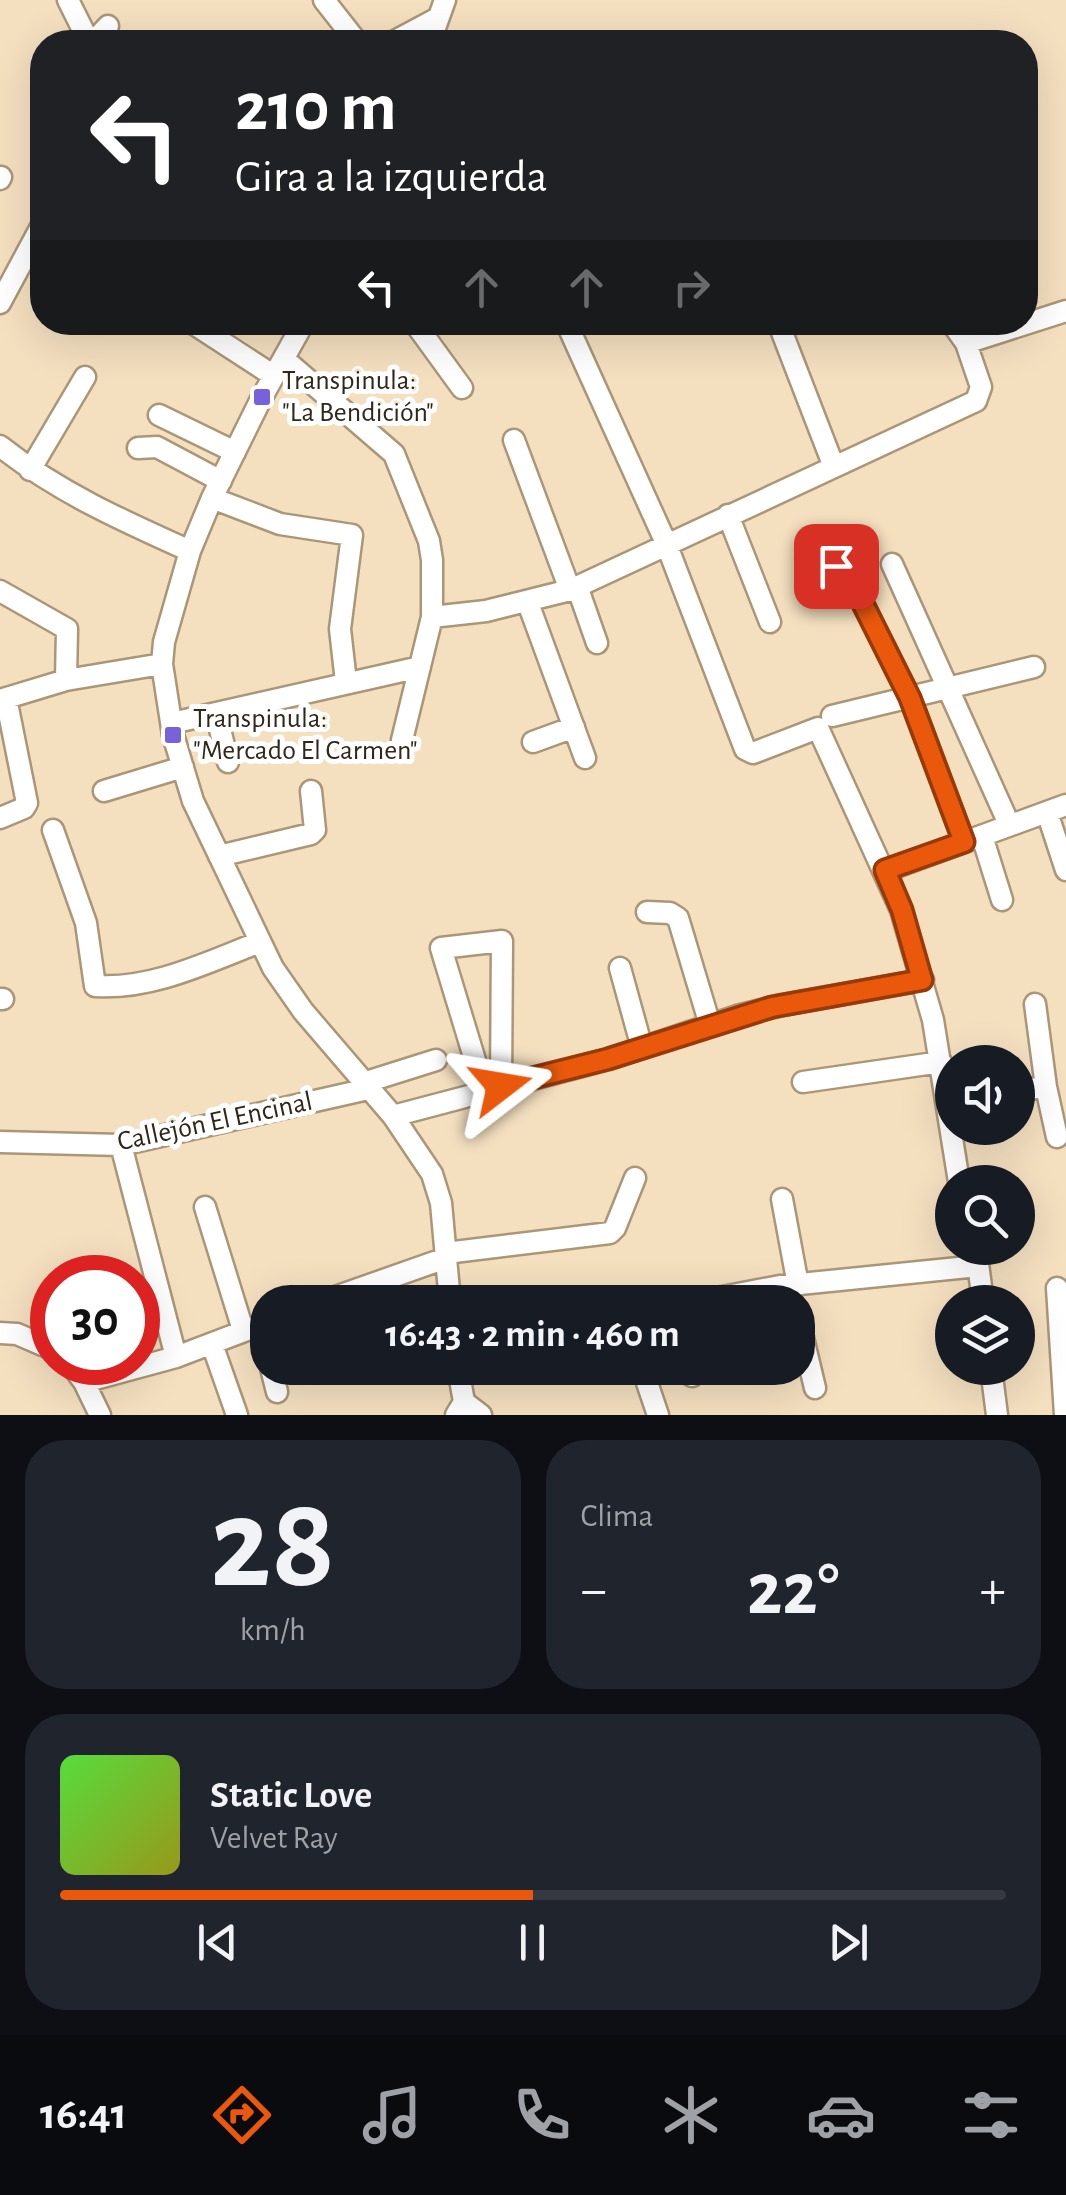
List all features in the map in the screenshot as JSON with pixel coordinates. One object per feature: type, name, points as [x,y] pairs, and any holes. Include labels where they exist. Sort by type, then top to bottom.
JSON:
[{"type":"street","points":[[68,0],[84,30]]},
{"type":"street","points":[[324,0],[348,30]]},
{"type":"street","points":[[410,30],[440,9]]},
{"type":"street","points":[[104,30],[108,26]]},
{"type":"street","points":[[0,303],[30,248]]},
{"type":"street","points":[[1038,320],[1066,311]]},
{"type":"street","points":[[216,335],[279,367],[394,454],[432,560],[432,617],[402,740]]},
{"type":"street","points":[[297,335],[216,490],[190,552],[164,642],[162,664],[172,724],[193,801],[260,942],[289,992],[392,1116],[432,1174],[441,1203],[449,1285]]},
{"type":"street","points":[[423,335],[462,388]]},
{"type":"street","points":[[572,335],[666,543],[745,749],[753,753],[818,728],[902,910],[937,1045]]},
{"type":"street","points":[[783,335],[834,468]]},
{"type":"street","points":[[432,617],[528,602],[574,588],[976,401],[981,387],[960,335]]},
{"type":"street","points":[[966,343],[991,335]]},
{"type":"street","points":[[30,470],[85,377]]},
{"type":"street","points":[[159,415],[235,452]]},
{"type":"street","points":[[514,440],[598,643]]},
{"type":"street","points":[[0,446],[30,470],[88,504],[190,552]]},
{"type":"street","points":[[138,448],[156,447],[216,490],[280,524],[352,535],[340,629],[346,682]]},
{"type":"street","points":[[728,515],[770,622]]},
{"type":"street","points":[[892,564],[1010,824]]},
{"type":"street","points":[[822,570],[845,568],[910,698],[1002,900]]},
{"type":"street","points":[[0,591],[68,630],[66,680]]},
{"type":"street","points":[[528,602],[585,758]]},
{"type":"street","points":[[0,818],[26,804],[3,699],[66,680],[162,664]]},
{"type":"street","points":[[172,724],[420,667]]},
{"type":"street","points":[[832,716],[1034,667]]},
{"type":"street","points":[[216,713],[228,762]]},
{"type":"street","points":[[533,742],[574,727]]},
{"type":"street","points":[[104,791],[183,766]]},
{"type":"street","points":[[219,856],[311,834],[315,830],[311,791]]},
{"type":"street","points":[[885,870],[1057,808],[1066,870]]},
{"type":"street","points":[[53,830],[90,941],[94,985],[130,986],[178,973],[260,942]]},
{"type":"street","points":[[647,912],[670,913],[678,918],[710,1025]]},
{"type":"street","points":[[502,941],[492,1088],[441,948],[502,941]]},
{"type":"street","points":[[620,968],[642,1048]]},
{"type":"street","points":[[392,1116],[642,1048],[782,1005],[922,980]]},
{"type":"street","points":[[1034,1004],[1057,1137]]},
{"type":"street","name":"Callejón El Encinal","points":[[0,1142],[120,1144],[366,1086],[436,1060]]},
{"type":"street","points":[[803,1082],[935,1063]]},
{"type":"street","points":[[1035,1088],[1046,1087]]},
{"type":"street","points":[[120,1144],[176,1357]]},
{"type":"street","points":[[367,1285],[446,1256],[610,1233],[635,1178]]},
{"type":"street","points":[[782,1199],[793,1285]]},
{"type":"street","points":[[206,1208],[250,1311]]},
{"type":"street","points":[[815,1287],[935,1265]]},
{"type":"street","points":[[1056,1288],[1065,1415]]},
{"type":"street","points":[[160,1361],[250,1328]]},
{"type":"street","points":[[0,1332],[30,1338]]},
{"type":"street","points":[[212,1344],[236,1415]]},
{"type":"street","points":[[85,1385],[100,1415]]},
{"type":"street","points":[[275,1385],[277,1392]]},
{"type":"street","points":[[462,1385],[467,1411]]},
{"type":"street","points":[[648,1385],[658,1415]]},
{"type":"street","points":[[993,1385],[996,1415]]},
{"type":"place","name":"Transpinula: \"La Bendición\"","points":[[262,397]]},
{"type":"place","name":"Transpinula: \"Mercado El Carmen\"","points":[[173,735]]},
{"type":"route","points":[[501,1086],[608,1059],[772,1007],[922,980],[902,910],[885,870],[964,842],[910,698],[845,568],[836,566]]}]
